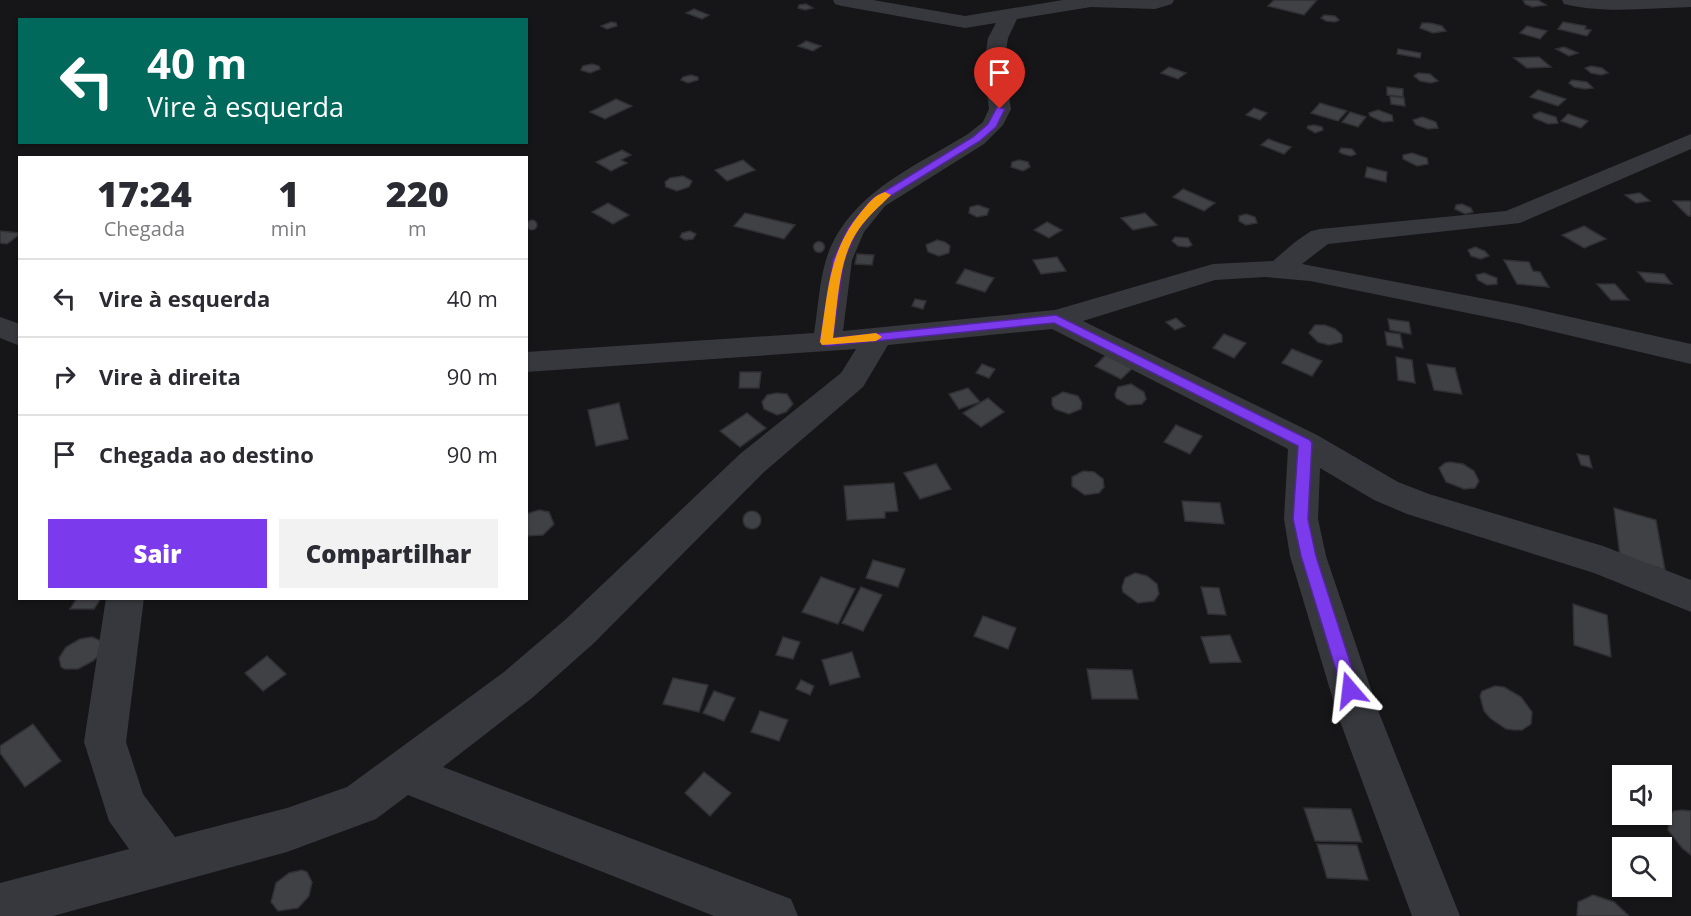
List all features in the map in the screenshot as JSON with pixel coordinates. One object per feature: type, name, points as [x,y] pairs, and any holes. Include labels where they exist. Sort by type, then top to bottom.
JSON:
[{"type":"street","points":[[842,0],[952,22],[965,22],[1091,1],[1155,3],[1165,0]]},
{"type":"street","points":[[1571,0],[1607,4],[1691,1]]},
{"type":"street","points":[[826,342],[839,260],[852,230],[876,201],[976,139],[992,125],[1000,109],[994,64],[998,38],[1010,14]]},
{"type":"street","points":[[1280,270],[1320,237],[1353,232],[1510,219],[1616,171],[1691,141]]},
{"type":"street","points":[[528,362],[826,342],[1056,319],[1213,272],[1280,270],[1310,273],[1517,314],[1691,354]]},
{"type":"street","points":[[1056,319],[1305,443],[1386,491],[1419,505],[1603,561],[1691,596]]},
{"type":"street","points":[[0,326],[18,336]]},
{"type":"street","points":[[0,907],[287,830],[360,804],[518,685],[580,631],[752,463],[852,380],[879,336]]},
{"type":"street","points":[[1305,443],[1300,519],[1308,556],[1358,713],[1436,916]]},
{"type":"street","points":[[125,600],[105,742],[125,806],[166,863]]},
{"type":"street","points":[[403,772],[774,916]]},
{"type":"building","points":[[1274,0],[1317,0],[1304,15],[1268,6]]},
{"type":"building","points":[[1523,0],[1538,0],[1546,5],[1532,7],[1525,4]]},
{"type":"building","points":[[806,4],[813,8],[805,10],[798,8],[799,5]]},
{"type":"building","points":[[694,9],[709,15],[702,19],[686,13]]},
{"type":"building","points":[[1324,15],[1335,16],[1339,20],[1326,21],[1321,18]]},
{"type":"building","points":[[611,22],[616,23],[617,26],[607,29],[601,26]]},
{"type":"building","points":[[1563,22],[1586,26],[1585,29],[1591,30],[1587,36],[1558,29]]},
{"type":"building","points":[[1422,23],[1442,26],[1446,31],[1433,33],[1420,28]]},
{"type":"building","points":[[1527,26],[1547,31],[1540,39],[1520,33]]},
{"type":"building","points":[[806,41],[821,46],[813,51],[798,46]]},
{"type":"building","points":[[1564,47],[1578,53],[1569,56],[1556,49]]},
{"type":"building","points":[[1398,49],[1421,53],[1420,58],[1397,54]]},
{"type":"building","points":[[1539,57],[1551,67],[1527,68],[1514,58]]},
{"type":"building","points":[[592,64],[599,66],[600,69],[590,73],[581,70],[583,66]]},
{"type":"building","points":[[1591,66],[1602,68],[1608,73],[1601,75],[1591,73],[1585,68]]},
{"type":"building","points":[[1169,67],[1186,73],[1178,79],[1161,73]]},
{"type":"building","points":[[1418,73],[1430,74],[1438,81],[1431,83],[1420,81],[1414,76]]},
{"type":"building","points":[[691,75],[698,77],[698,80],[688,83],[681,80],[683,77]]},
{"type":"building","points":[[1572,80],[1587,82],[1593,88],[1574,87],[1569,83]]},
{"type":"building","points":[[1387,87],[1403,89],[1403,97],[1387,95]]},
{"type":"building","points":[[1538,90],[1566,99],[1558,106],[1530,97]]},
{"type":"building","points":[[1390,96],[1404,98],[1405,106],[1391,104]]},
{"type":"building","points":[[616,99],[632,106],[605,119],[590,112]]},
{"type":"building","points":[[1320,103],[1347,111],[1338,121],[1311,113]]},
{"type":"building","points":[[1254,108],[1267,113],[1260,120],[1246,115]]},
{"type":"building","points":[[1378,110],[1392,115],[1393,121],[1383,122],[1370,116],[1369,113]]},
{"type":"building","points":[[1350,112],[1366,117],[1358,127],[1342,122]]},
{"type":"building","points":[[1540,112],[1556,117],[1558,123],[1548,124],[1534,118],[1533,115]]},
{"type":"building","points":[[1568,114],[1588,121],[1581,128],[1561,121]]},
{"type":"building","points":[[1422,117],[1436,122],[1438,128],[1428,129],[1416,125],[1413,120]]},
{"type":"building","points":[[1314,125],[1322,127],[1323,130],[1315,133],[1307,128]]},
{"type":"building","points":[[1268,139],[1291,147],[1284,154],[1261,145]]},
{"type":"building","points":[[1341,148],[1352,149],[1356,154],[1351,156],[1343,154],[1339,152]]},
{"type":"building","points":[[622,150],[631,155],[621,160],[627,163],[611,171],[596,162]]},
{"type":"building","points":[[1412,153],[1427,158],[1428,164],[1417,166],[1403,159],[1403,155]]},
{"type":"building","points":[[743,160],[755,170],[727,181],[715,170]]},
{"type":"building","points":[[1019,160],[1028,162],[1030,167],[1023,171],[1011,167],[1012,162]]},
{"type":"building","points":[[1367,167],[1387,172],[1386,182],[1365,177]]},
{"type":"building","points":[[683,176],[692,181],[689,187],[677,191],[666,187],[665,182],[670,178]]},
{"type":"building","points":[[1183,189],[1215,203],[1204,211],[1173,197]]},
{"type":"building","points":[[1640,193],[1650,201],[1636,203],[1625,195]]},
{"type":"building","points":[[1673,201],[1691,201],[1691,216],[1688,216]]},
{"type":"building","points":[[608,203],[629,215],[613,224],[592,212]]},
{"type":"building","points":[[1462,204],[1471,208],[1473,212],[1465,214],[1455,209],[1456,205]]},
{"type":"building","points":[[978,205],[989,209],[987,215],[977,217],[969,213],[970,207]]},
{"type":"building","points":[[745,213],[795,225],[784,239],[734,226]]},
{"type":"building","points":[[1145,213],[1157,225],[1133,230],[1121,218]]},
{"type":"building","points":[[1246,214],[1255,217],[1257,223],[1246,225],[1239,221],[1239,216]]},
{"type":"building","points":[[528,221],[536,221],[536,229],[528,229]]},
{"type":"building","points":[[1047,222],[1062,230],[1049,238],[1034,230]]},
{"type":"building","points":[[1584,226],[1606,239],[1584,248],[1562,235]]},
{"type":"building","points":[[0,231],[18,233],[18,236],[7,244],[0,243]]},
{"type":"building","points":[[690,231],[696,234],[693,239],[685,240],[680,237],[682,233]]},
{"type":"building","points":[[1175,237],[1188,238],[1192,245],[1178,246],[1172,241]]},
{"type":"building","points":[[937,240],[950,246],[949,253],[939,256],[928,252],[926,245]]},
{"type":"building","points":[[819,242],[823,243],[823,251],[819,252],[815,251],[814,247],[815,243]]},
{"type":"building","points":[[1475,247],[1485,251],[1489,256],[1481,259],[1471,256],[1468,250]]},
{"type":"building","points":[[857,254],[874,255],[872,265],[855,264]]},
{"type":"building","points":[[1057,257],[1066,271],[1041,274],[1033,260]]},
{"type":"building","points":[[1504,260],[1529,262],[1533,271],[1540,272],[1549,287],[1517,284]]},
{"type":"building","points":[[965,269],[994,278],[985,292],[956,283]]},
{"type":"building","points":[[1638,272],[1664,274],[1672,284],[1646,282]]},
{"type":"building","points":[[1484,273],[1497,278],[1497,284],[1487,285],[1478,280],[1476,275]]},
{"type":"building","points":[[1597,284],[1615,284],[1629,300],[1611,300]]},
{"type":"building","points":[[915,299],[926,301],[923,309],[912,306]]},
{"type":"building","points":[[1176,318],[1185,326],[1175,330],[1166,322]]},
{"type":"building","points":[[1388,319],[1409,322],[1411,334],[1390,330]]},
{"type":"building","points":[[1315,325],[1325,325],[1335,329],[1342,335],[1342,342],[1329,345],[1318,342],[1309,333]]},
{"type":"building","points":[[1385,332],[1400,334],[1403,348],[1387,345]]},
{"type":"building","points":[[1224,334],[1246,343],[1234,358],[1213,348]]},
{"type":"building","points":[[1112,349],[1138,363],[1121,379],[1095,366]]},
{"type":"building","points":[[1292,349],[1322,361],[1312,376],[1282,363]]},
{"type":"building","points":[[1396,357],[1412,360],[1415,383],[1398,380]]},
{"type":"building","points":[[982,364],[995,369],[989,378],[976,373]]},
{"type":"building","points":[[1427,364],[1455,368],[1462,394],[1434,390]]},
{"type":"building","points":[[740,372],[761,372],[759,388],[739,388]]},
{"type":"building","points":[[1131,384],[1144,392],[1146,399],[1142,404],[1128,405],[1116,398],[1118,387]]},
{"type":"building","points":[[968,388],[980,402],[959,409],[949,394]]},
{"type":"building","points":[[1063,392],[1078,396],[1082,403],[1081,409],[1069,414],[1055,409],[1052,405],[1052,398]]},
{"type":"building","points":[[787,394],[793,404],[786,412],[777,415],[764,409],[762,402],[767,395]]},
{"type":"building","points":[[988,398],[1004,412],[981,427],[963,413]]},
{"type":"building","points":[[619,403],[628,439],[596,446],[588,410]]},
{"type":"building","points":[[747,413],[766,428],[740,447],[720,431]]},
{"type":"building","points":[[1176,425],[1202,436],[1190,454],[1164,442]]},
{"type":"building","points":[[1577,454],[1589,456],[1592,468],[1581,465]]},
{"type":"building","points":[[1450,462],[1463,464],[1474,471],[1479,481],[1475,488],[1464,489],[1446,482],[1439,468]]},
{"type":"building","points":[[936,464],[951,489],[920,499],[904,473]]},
{"type":"building","points":[[1083,471],[1094,472],[1103,479],[1104,487],[1099,493],[1085,495],[1072,486],[1072,477]]},
{"type":"building","points":[[894,483],[898,511],[885,512],[885,518],[847,520],[844,486]]},
{"type":"building","points":[[1182,501],[1220,503],[1224,524],[1185,521]]},
{"type":"building","points":[[1614,508],[1656,520],[1665,570],[1620,556]]},
{"type":"building","points":[[539,510],[549,512],[554,524],[543,535],[528,536],[528,513]]},
{"type":"building","points":[[752,511],[758,514],[761,520],[758,526],[752,529],[746,526],[743,520],[746,514]]},
{"type":"building","points":[[873,560],[905,569],[898,587],[866,578]]},
{"type":"building","points":[[1135,573],[1147,576],[1157,584],[1159,594],[1154,601],[1138,603],[1123,592],[1125,578]]},
{"type":"building","points":[[821,577],[855,589],[838,624],[802,612]]},
{"type":"building","points":[[861,587],[882,595],[863,631],[842,623]]},
{"type":"building","points":[[1201,587],[1219,588],[1226,615],[1208,614]]},
{"type":"building","points":[[76,600],[100,600],[94,609],[70,609]]},
{"type":"building","points":[[1573,604],[1607,615],[1611,657],[1574,645]]},
{"type":"building","points":[[983,616],[1016,628],[1008,649],[974,636]]},
{"type":"building","points":[[1230,635],[1241,662],[1210,663],[1201,637]]},
{"type":"building","points":[[92,637],[101,641],[98,656],[93,661],[78,669],[61,667],[59,658],[66,647],[80,639]]},
{"type":"building","points":[[783,637],[800,642],[793,659],[776,655]]},
{"type":"building","points":[[852,652],[860,677],[830,685],[822,660]]},
{"type":"building","points":[[267,656],[286,674],[263,691],[245,673]]},
{"type":"building","points":[[1087,669],[1132,670],[1138,699],[1092,699]]},
{"type":"building","points":[[673,678],[708,685],[699,712],[663,704]]},
{"type":"building","points":[[801,680],[814,686],[810,695],[796,689]]},
{"type":"building","points":[[1495,686],[1504,687],[1521,697],[1532,712],[1531,724],[1522,730],[1506,729],[1490,718],[1484,711],[1480,696],[1482,691]]},
{"type":"building","points":[[714,691],[735,698],[724,721],[703,713]]},
{"type":"building","points":[[760,711],[788,720],[779,741],[751,732]]},
{"type":"building","points":[[33,724],[61,761],[25,787],[0,753],[0,746]]},
{"type":"building","points":[[704,772],[731,793],[710,816],[685,793]]},
{"type":"building","points":[[1304,808],[1351,809],[1362,842],[1315,841]]},
{"type":"building","points":[[1674,811],[1691,811],[1691,855],[1682,848],[1668,830],[1668,825],[1672,825]]},
{"type":"building","points":[[1317,844],[1357,845],[1368,880],[1327,878]]},
{"type":"building","points":[[302,870],[307,872],[312,882],[309,896],[298,908],[278,911],[271,902],[276,883],[289,873]]},
{"type":"building","points":[[1593,895],[1614,902],[1629,916],[1577,916],[1578,902]]},
{"type":"slow traffic","points":[[876,337],[826,342],[839,260],[852,230],[876,201],[885,195]]},
{"type":"route","points":[[1000,109],[992,125],[976,139],[876,201],[852,230],[839,260],[826,342],[1056,319],[1305,443],[1300,519],[1308,556],[1350,690]]}]
